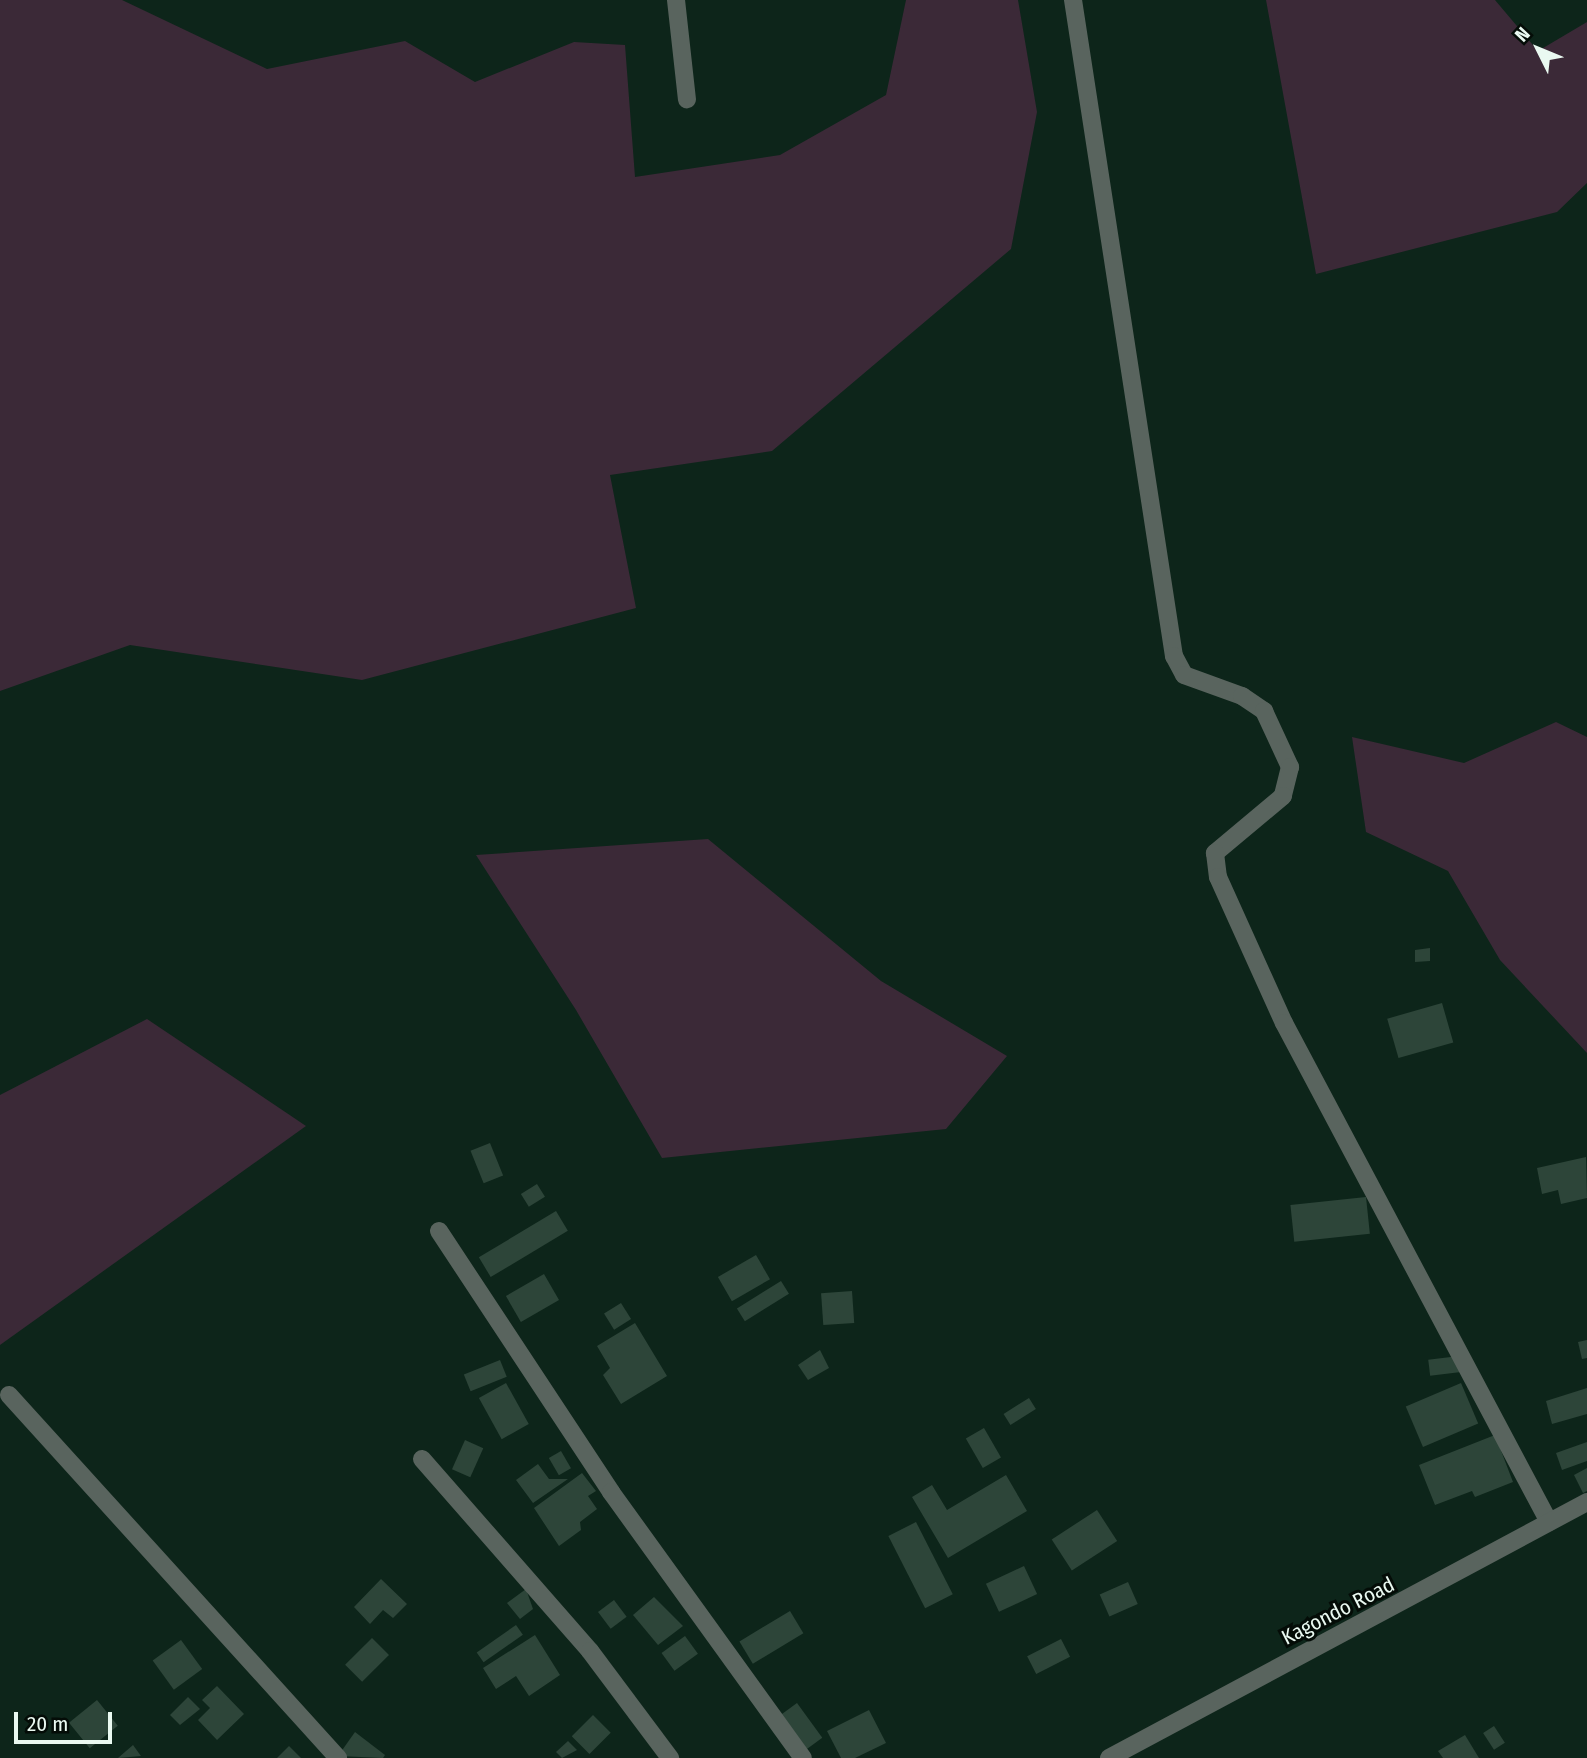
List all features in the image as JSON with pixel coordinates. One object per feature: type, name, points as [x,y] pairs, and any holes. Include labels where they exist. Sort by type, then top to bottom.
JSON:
[{"type":"street","points":[[676,0],[687,99]]},
{"type":"street","points":[[1073,0],[1174,656],[1184,675],[1242,696],[1264,711],[1290,767],[1283,796],[1215,853],[1218,877],[1284,1024],[1549,1522]]},
{"type":"street","points":[[439,1231],[611,1492],[803,1758]]},
{"type":"street","points":[[9,1395],[338,1758]]},
{"type":"street","points":[[422,1459],[590,1651],[670,1758]]},
{"type":"street","name":"Kagondo Road","points":[[1109,1758],[1587,1502]]},
{"type":"shaded area","points":[[0,0],[122,0],[267,69],[405,41],[475,82],[574,42],[625,45],[635,177],[780,155],[886,95],[906,0],[1018,0],[1037,112],[1011,249],[772,451],[610,475],[636,608],[362,680],[130,645],[0,691]]},
{"type":"shaded area","points":[[1266,0],[1495,0],[1538,51],[1587,22],[1587,183],[1557,212],[1316,274]]},
{"type":"shaded area","points":[[1556,722],[1587,737],[1587,1053],[1500,960],[1448,871],[1366,832],[1352,737],[1464,763]]},
{"type":"shaded area","points":[[708,839],[881,981],[1007,1056],[946,1129],[662,1158],[576,1010],[476,855]]},
{"type":"shaded area","points":[[147,1019],[306,1126],[0,1345],[0,1095]]},
{"type":"building","points":[[1430,948],[1430,961],[1415,962],[1415,950]]},
{"type":"building","points":[[1442,1003],[1453,1042],[1399,1058],[1387,1019]]},
{"type":"building","points":[[490,1143],[503,1175],[484,1183],[471,1151]]},
{"type":"building","points":[[1586,1157],[1587,1198],[1561,1204],[1558,1190],[1542,1194],[1537,1168]]},
{"type":"building","points":[[537,1184],[545,1197],[529,1207],[521,1194]]},
{"type":"building","points":[[1366,1197],[1370,1234],[1294,1242],[1290,1205]]},
{"type":"building","points":[[556,1211],[568,1231],[491,1277],[479,1257]]},
{"type":"building","points":[[756,1255],[770,1279],[732,1301],[718,1277]]},
{"type":"building","points":[[544,1274],[559,1300],[521,1322],[506,1296]]},
{"type":"building","points":[[781,1281],[789,1294],[745,1321],[737,1309]]},
{"type":"building","points":[[852,1291],[854,1323],[823,1325],[821,1293]]},
{"type":"building","points":[[621,1303],[631,1319],[614,1330],[604,1314]]},
{"type":"building","points":[[635,1323],[667,1376],[621,1404],[603,1375],[610,1368],[597,1346]]},
{"type":"building","points":[[1587,1340],[1587,1358],[1582,1359],[1578,1342]]},
{"type":"building","points":[[820,1350],[829,1368],[808,1380],[798,1365]]},
{"type":"building","points":[[1459,1356],[1461,1372],[1430,1376],[1428,1360]]},
{"type":"building","points":[[500,1360],[507,1377],[471,1391],[464,1375]]},
{"type":"building","points":[[506,1383],[529,1424],[502,1439],[479,1398]]},
{"type":"building","points":[[1461,1383],[1478,1424],[1423,1447],[1406,1406]]},
{"type":"building","points":[[1587,1388],[1587,1414],[1552,1424],[1546,1401]]},
{"type":"building","points":[[1029,1398],[1036,1409],[1010,1425],[1004,1414]]},
{"type":"building","points":[[984,1428],[1001,1457],[983,1468],[966,1438]]},
{"type":"building","points":[[1495,1435],[1513,1482],[1475,1497],[1472,1491],[1435,1505],[1419,1465]]},
{"type":"building","points":[[465,1440],[483,1448],[470,1477],[452,1469]]},
{"type":"building","points":[[1587,1442],[1587,1461],[1562,1470],[1556,1453]]},
{"type":"building","points":[[561,1451],[571,1468],[559,1475],[549,1458]]},
{"type":"building","points":[[538,1464],[549,1479],[568,1479],[533,1503],[516,1480]]},
{"type":"building","points":[[1587,1468],[1587,1491],[1583,1493],[1574,1475]]},
{"type":"building","points":[[582,1473],[596,1491],[588,1496],[597,1509],[580,1522],[581,1530],[559,1546],[534,1508]]},
{"type":"building","points":[[1006,1475],[1027,1511],[948,1558],[912,1497],[932,1485],[947,1510]]},
{"type":"building","points":[[1097,1510],[1117,1541],[1072,1570],[1052,1539]]},
{"type":"building","points":[[916,1522],[953,1594],[925,1608],[888,1536]]},
{"type":"building","points":[[1024,1566],[1037,1594],[999,1612],[986,1584]]},
{"type":"building","points":[[381,1579],[407,1604],[393,1618],[383,1610],[370,1624],[354,1607]]},
{"type":"building","points":[[1128,1582],[1138,1604],[1109,1617],[1100,1595]]},
{"type":"building","points":[[526,1589],[533,1609],[520,1619],[507,1603]]},
{"type":"building","points":[[654,1597],[683,1626],[658,1645],[633,1615]]},
{"type":"building","points":[[614,1600],[627,1617],[611,1629],[598,1612]]},
{"type":"building","points":[[790,1611],[803,1633],[753,1664],[739,1641]]},
{"type":"building","points":[[516,1625],[523,1635],[484,1662],[477,1653]]},
{"type":"building","points":[[535,1635],[560,1675],[529,1696],[516,1676],[496,1689],[483,1668]]},
{"type":"building","points":[[685,1636],[698,1654],[674,1671],[662,1653]]},
{"type":"building","points":[[372,1638],[389,1655],[362,1682],[345,1665]]},
{"type":"building","points":[[1061,1639],[1070,1657],[1036,1674],[1027,1656]]},
{"type":"building","points":[[181,1640],[202,1669],[174,1690],[153,1661]]},
{"type":"building","points":[[217,1686],[244,1714],[217,1740],[198,1720],[210,1708],[202,1700]]},
{"type":"building","points":[[188,1697],[200,1709],[180,1725],[170,1715]]},
{"type":"building","points":[[97,1700],[118,1726],[90,1748],[69,1723]]},
{"type":"building","points":[[797,1703],[822,1738],[807,1749],[782,1714]]},
{"type":"building","points":[[869,1710],[886,1743],[855,1758],[841,1758],[827,1731]]},
{"type":"building","points":[[593,1715],[611,1733],[589,1754],[572,1736]]},
{"type":"building","points":[[1494,1726],[1505,1743],[1494,1750],[1483,1733]]},
{"type":"building","points":[[355,1732],[385,1755],[383,1758],[338,1756]]},
{"type":"building","points":[[1465,1735],[1479,1758],[1443,1758],[1438,1751]]},
{"type":"building","points":[[568,1741],[577,1750],[562,1758],[556,1752]]},
{"type":"building","points":[[133,1745],[141,1756],[118,1758]]},
{"type":"building","points":[[289,1746],[301,1758],[277,1758]]}]
